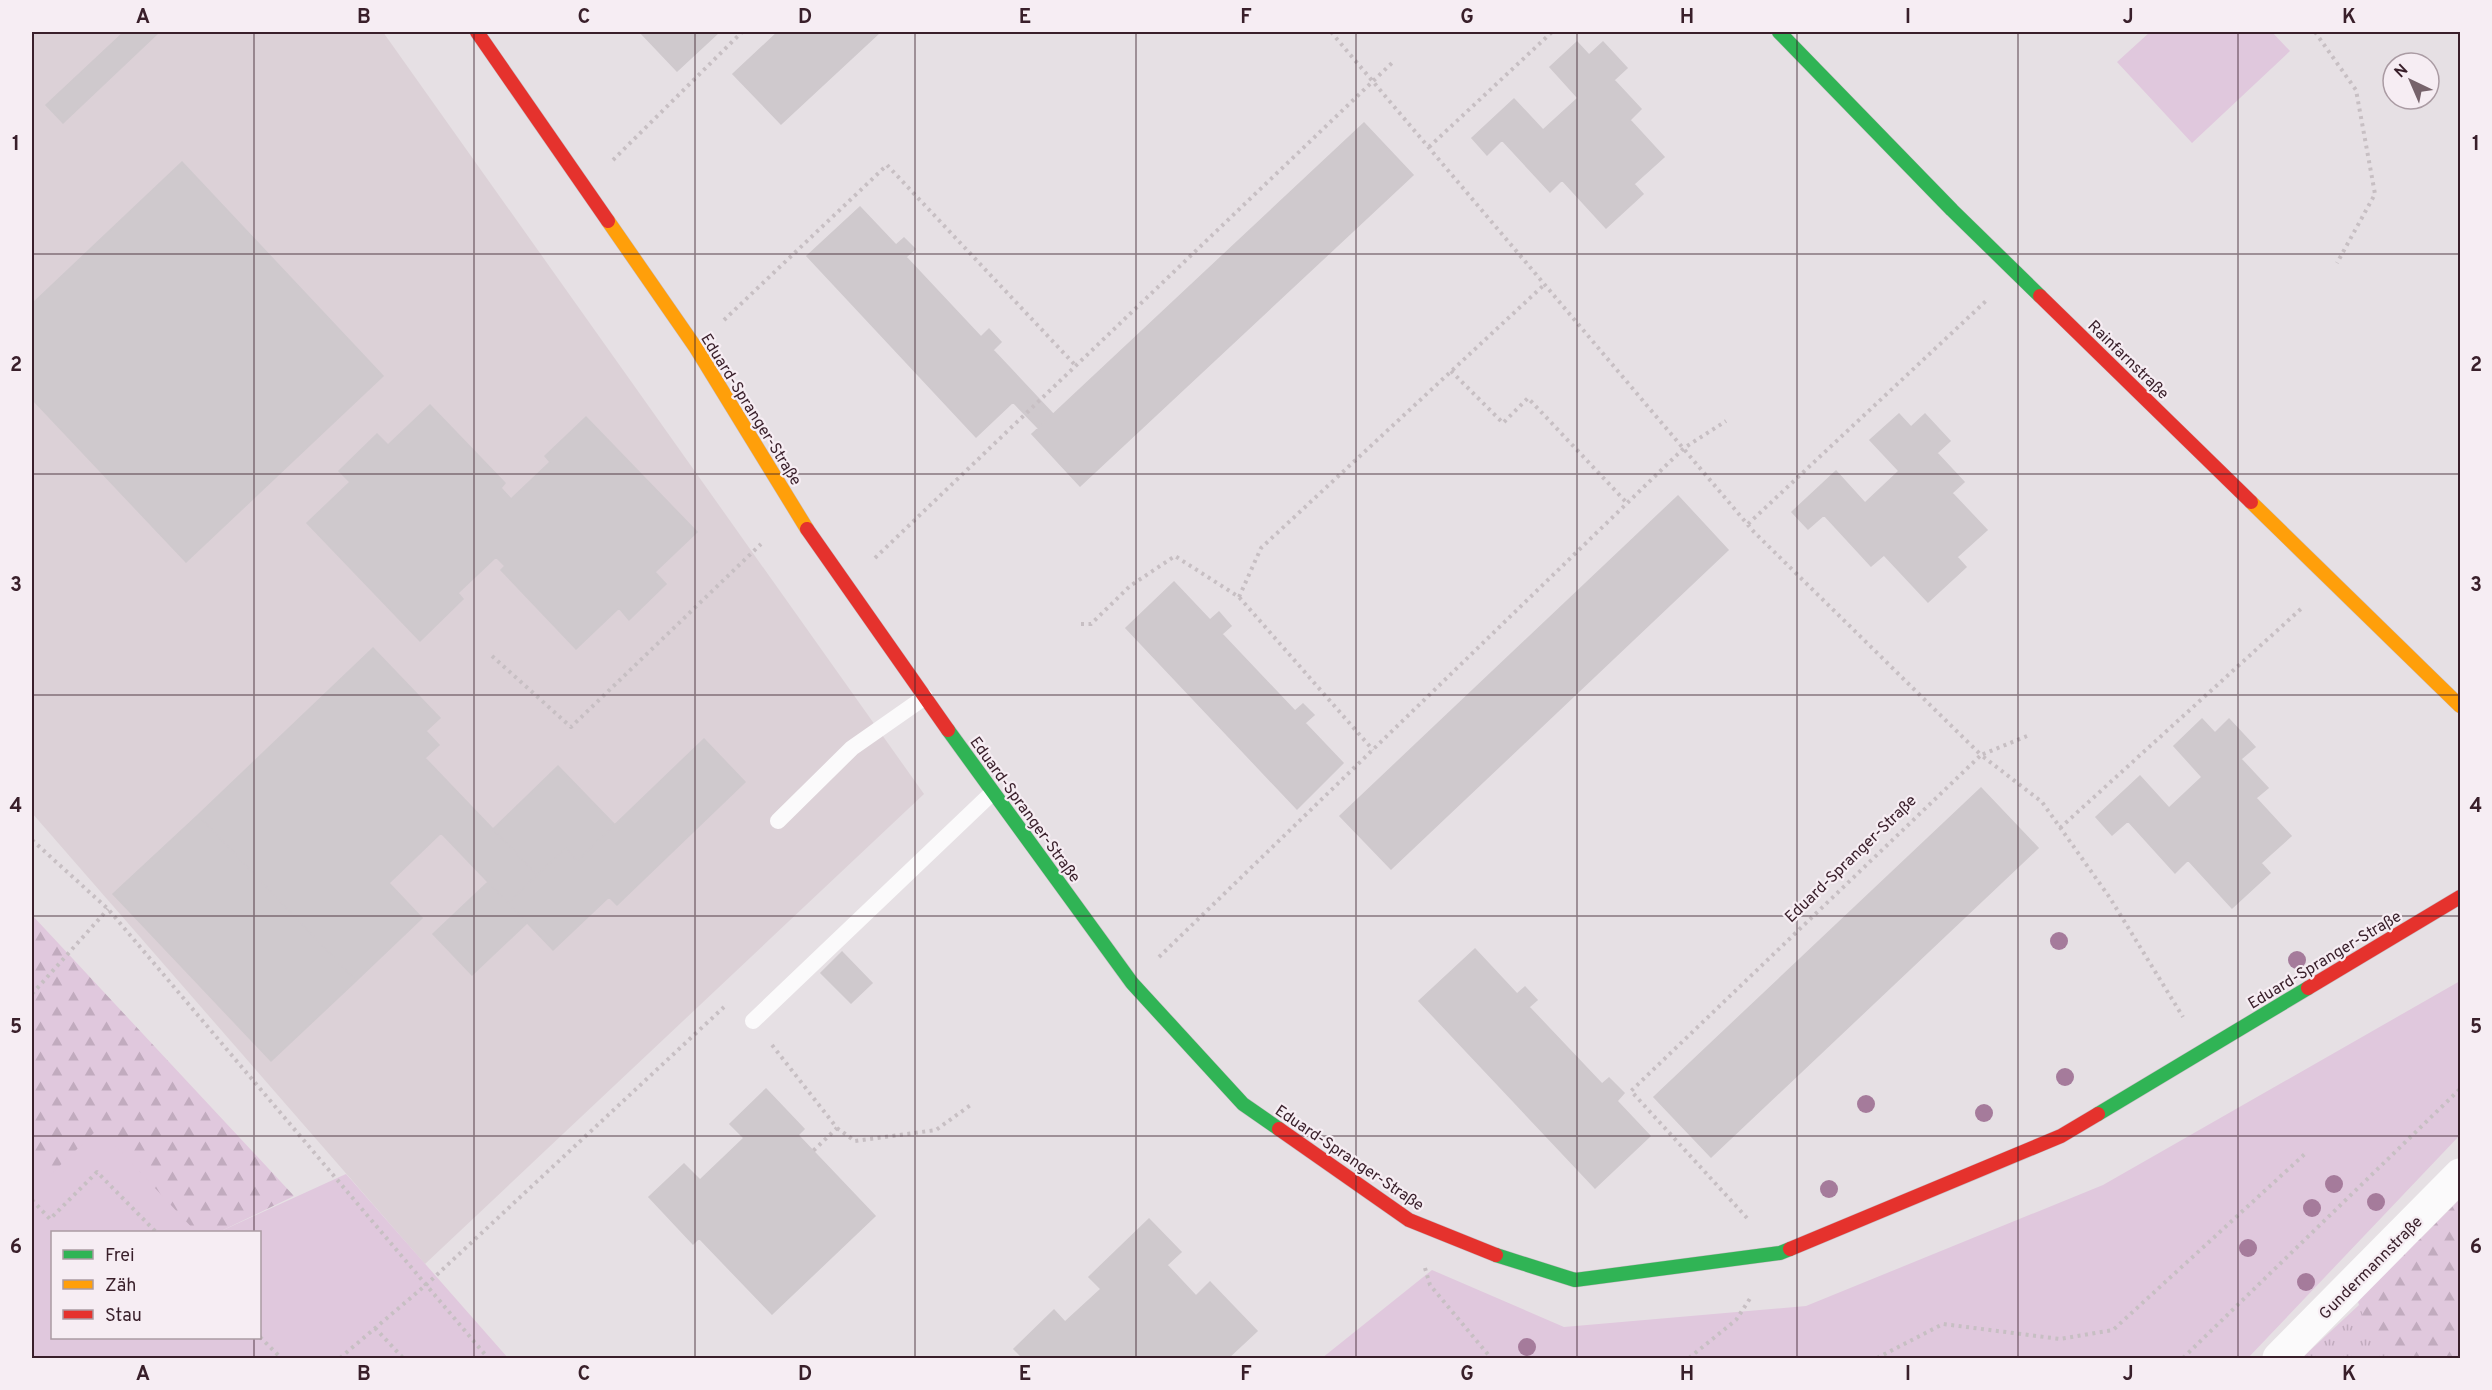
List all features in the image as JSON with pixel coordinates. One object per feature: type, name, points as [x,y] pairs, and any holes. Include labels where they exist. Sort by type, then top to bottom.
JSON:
[{"type":"street","name":"Eduard-Spranger-Straße","points":[[477,32],[696,348],[797,514],[992,793],[1132,983],[1243,1104],[1409,1220],[1478,1249],[1575,1280],[1780,1253],[2061,1136],[2460,897]]},
{"type":"street","name":"Rainfarnstraße","points":[[1779,32],[1952,210],[2460,705]]},
{"type":"street","name":"Gundermannstraße","points":[[2279,1359],[2460,1175]]},
{"type":"lane","points":[[778,821],[852,748],[925,697]]},
{"type":"lane","points":[[753,1021],[992,793]]},
{"type":"path","points":[[585,187],[742,32]]},
{"type":"path","points":[[1331,32],[1748,524],[1981,755],[2042,802],[2110,898],[2204,1051]]},
{"type":"path","points":[[1429,147],[1552,32]]},
{"type":"path","points":[[2315,32],[2356,90],[2375,194],[2337,263]]},
{"type":"path","points":[[847,585],[1394,61]]},
{"type":"path","points":[[696,348],[887,165],[1076,366]]},
{"type":"path","points":[[1748,524],[2016,273]]},
{"type":"path","points":[[1239,597],[1261,548],[1545,284]]},
{"type":"path","points":[[1451,371],[1503,423],[1528,398],[1628,502]]},
{"type":"path","points":[[1132,983],[1684,448],[1726,421]]},
{"type":"path","points":[[492,656],[572,727],[761,544]]},
{"type":"path","points":[[1082,624],[1091,624],[1130,586],[1175,556],[1239,597],[1372,750]]},
{"type":"path","points":[[2060,828],[2332,580]]},
{"type":"path","points":[[1981,755],[2027,736]]},
{"type":"path","name":"Eduard-Spranger-Straße","points":[[1780,1253],[1631,1091],[1981,755]]},
{"type":"path","points":[[32,840],[108,909],[488,1359]]},
{"type":"path","points":[[32,994],[108,909]]},
{"type":"path","points":[[340,1359],[427,1284],[732,1000]]},
{"type":"path","points":[[753,1021],[837,1128],[855,1141],[936,1130],[972,1104]]},
{"type":"path","points":[[2183,1359],[2460,1089]]},
{"type":"path","points":[[813,1151],[837,1128]]},
{"type":"path","points":[[1877,1359],[1943,1324],[2060,1339],[2113,1330],[2307,1152]]},
{"type":"path","points":[[32,1200],[50,1219],[97,1172],[154,1231]]},
{"type":"path","points":[[1409,1220],[1430,1285],[1491,1359]]},
{"type":"path","points":[[1689,1359],[1736,1320],[1780,1253]]},
{"type":"path","points":[[375,1328],[403,1359]]},
{"type":"path","points":[[261,1338],[281,1359]]},
{"type":"shaded area","points":[[32,32],[383,32],[924,794],[425,1264],[32,813]]},
{"type":"green space","points":[[2150,32],[2272,32],[2290,51],[2192,143],[2117,62]]},
{"type":"green space","points":[[32,915],[294,1196],[221,1231],[51,1231],[32,1281]]},
{"type":"green space","points":[[2460,981],[2460,1135],[2248,1358],[1322,1358],[1432,1270],[1564,1327],[1806,1306],[2103,1185]]},
{"type":"green space","points":[[99,1128],[195,1231],[51,1231],[51,1339],[261,1339],[261,1231],[221,1231],[346,1174],[508,1358],[32,1358],[32,1160],[48,1177]]},
{"type":"green space","points":[[2460,1199],[2460,1358],[2406,1358],[2385,1339],[2369,1332],[2358,1302],[2397,1252],[2420,1239]]},
{"type":"green space","points":[[2359,1305],[2412,1358],[2302,1358]]},
{"type":"building","points":[[124,32],[159,32],[63,123],[46,105]]},
{"type":"building","points":[[640,32],[719,32],[677,71]]},
{"type":"building","points":[[778,32],[880,32],[781,124],[733,74]]},
{"type":"building","points":[[1577,42],[1589,55],[1603,42],[1627,68],[1614,80],[1641,109],[1630,120],[1664,157],[1634,184],[1643,194],[1606,228],[1562,180],[1550,192],[1502,140],[1487,155],[1472,138],[1514,99],[1543,130],[1578,98],[1550,67]]},
{"type":"building","points":[[1364,123],[1413,175],[1080,486],[1032,434]]},
{"type":"building","points":[[182,162],[383,376],[186,562],[32,399],[32,304]]},
{"type":"building","points":[[860,207],[896,245],[904,238],[915,249],[906,257],[981,337],[989,329],[1001,342],[993,350],[1053,414],[1038,428],[1013,402],[976,437],[807,256]]},
{"type":"building","points":[[430,405],[505,483],[501,488],[511,499],[550,462],[545,456],[586,417],[697,532],[655,572],[666,584],[629,620],[619,608],[576,649],[501,570],[505,566],[496,557],[458,593],[463,599],[420,641],[307,523],[350,482],[339,471],[377,434],[388,445]]},
{"type":"building","points":[[1899,414],[1911,427],[1925,414],[1950,441],[1937,453],[1964,482],[1952,493],[1987,530],[1957,557],[1966,567],[1928,602],[1884,555],[1871,566],[1824,515],[1808,529],[1792,512],[1836,471],[1865,503],[1899,471],[1870,440]]},
{"type":"building","points":[[1678,496],[1728,550],[1391,869],[1340,816]]},
{"type":"building","points":[[1174,582],[1210,620],[1219,612],[1231,626],[1222,634],[1295,711],[1303,704],[1314,715],[1305,723],[1343,763],[1297,809],[1126,628]]},
{"type":"building","points":[[373,648],[440,718],[426,731],[439,745],[425,758],[537,875],[508,903],[441,833],[389,883],[422,918],[356,981],[198,815]]},
{"type":"building","points":[[2202,719],[2215,733],[2229,719],[2255,747],[2241,759],[2268,788],[2256,798],[2291,836],[2261,863],[2270,873],[2232,908],[2188,860],[2175,873],[2128,821],[2112,835],[2096,817],[2140,776],[2169,808],[2202,777],[2174,746]]},
{"type":"building","points":[[704,739],[745,782],[617,905],[609,897],[553,950],[508,903],[566,848],[577,861]]},
{"type":"building","points":[[558,766],[615,825],[577,861],[566,848],[537,875],[493,829]]},
{"type":"building","points":[[1981,788],[2038,848],[1711,1157],[1654,1097]]},
{"type":"building","points":[[198,815],[356,981],[271,1061],[113,894]]},
{"type":"building","points":[[488,882],[527,923],[472,975],[433,934]]},
{"type":"building","points":[[1475,949],[1517,994],[1525,987],[1537,1000],[1529,1007],[1602,1084],[1609,1078],[1624,1093],[1617,1101],[1650,1136],[1595,1188],[1419,1001]]},
{"type":"building","points":[[842,952],[872,983],[851,1003],[821,973]]},
{"type":"building","points":[[766,1089],[804,1129],[798,1135],[875,1216],[772,1314],[699,1238],[693,1244],[649,1197],[684,1164],[700,1180],[744,1138],[730,1124]]},
{"type":"building","points":[[1149,1219],[1181,1252],[1167,1265],[1196,1296],[1210,1282],[1257,1331],[1228,1358],[1023,1358],[1014,1349],[1054,1310],[1065,1322],[1101,1289],[1089,1277]]},
{"type":"traffic: fast","points":[[1779,32],[1952,210],[2040,296]]},
{"type":"traffic: fast","points":[[948,730],[1132,983],[1243,1104],[1279,1129]]},
{"type":"traffic: fast","points":[[2098,1114],[2308,988]]},
{"type":"traffic: fast","points":[[1496,1255],[1575,1280],[1780,1253],[1790,1249]]},
{"type":"traffic: slow","points":[[608,221],[696,348],[807,529]]},
{"type":"traffic: slow","points":[[2251,502],[2460,706]]},
{"type":"traffic: jam","points":[[477,32],[608,221]]},
{"type":"traffic: jam","points":[[2040,296],[2251,502]]},
{"type":"traffic: jam","points":[[807,529],[948,730]]},
{"type":"traffic: jam","points":[[2308,988],[2460,897]]},
{"type":"traffic: jam","points":[[1790,1249],[2061,1136],[2098,1114]]},
{"type":"traffic: jam","points":[[1279,1129],[1409,1220],[1496,1255]]}]
